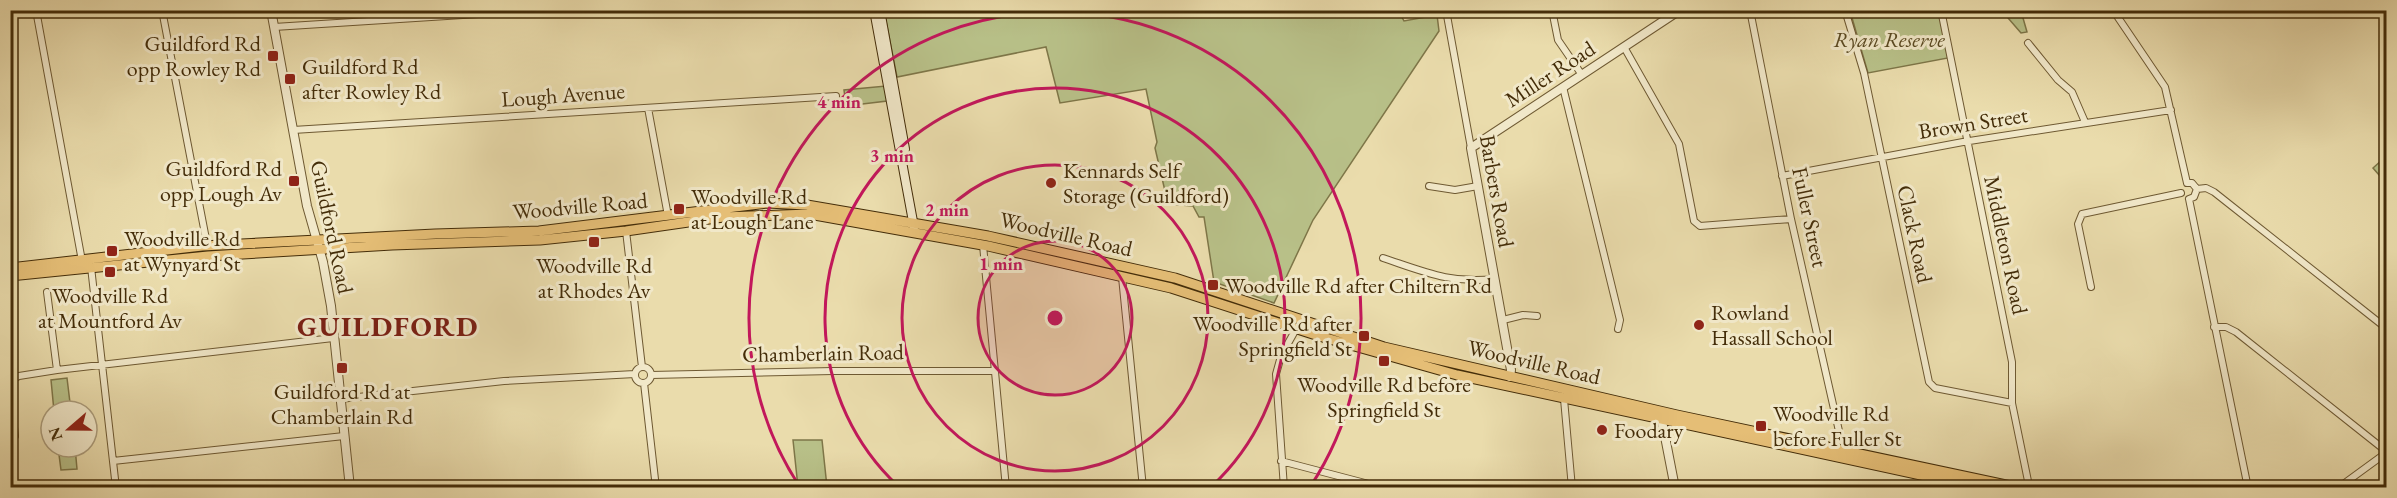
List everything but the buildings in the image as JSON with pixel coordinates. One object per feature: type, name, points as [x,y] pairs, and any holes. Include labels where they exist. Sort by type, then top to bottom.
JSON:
[{"type":"main road","points":[[874,10],[915,234]]},
{"type":"main road","points":[[880,10],[909,171],[906,178]]},
{"type":"main road","name":"Woodville Road","points":[[10,268],[208,256],[435,234],[539,231],[767,203],[817,206],[988,236],[1175,278],[1258,312],[1285,326],[1457,375],[1564,399],[1661,415],[2020,488]]},
{"type":"main road","name":"Woodville Road","points":[[10,276],[202,246],[540,240],[723,217],[787,213],[835,218],[983,245],[1122,276],[1258,312],[1291,317],[1384,347],[1661,415],[1981,488]]},
{"type":"street","points":[[36,10],[87,264],[116,488]]},
{"type":"street","points":[[162,10],[206,239],[202,246]]},
{"type":"street","name":"Guildford Road","points":[[271,10],[307,206],[331,306],[350,488]]},
{"type":"street","points":[[274,27],[543,10]]},
{"type":"street","name":"Barbers Road","points":[[1446,10],[1503,320],[1510,377]]},
{"type":"street","points":[[1552,10],[1558,40],[1582,75]]},
{"type":"street","name":"Miller Road","points":[[1471,148],[1680,10]]},
{"type":"street","name":"Fuller Street","points":[[1750,10],[1791,219],[1839,431]]},
{"type":"street","name":"Clack Road","points":[[1845,10],[1864,73],[1929,382],[1935,388],[2012,403]]},
{"type":"street","name":"Middleton Road","points":[[1941,10],[2012,362],[2012,403],[2028,481],[2027,488]]},
{"type":"street","points":[[2113,10],[2162,80],[2187,183]]},
{"type":"street","points":[[2028,43],[2072,92],[2085,122]]},
{"type":"street","points":[[1624,47],[1679,144],[1694,221],[1700,226],[1791,219]]},
{"type":"street","points":[[1563,87],[1620,320],[1618,329]]},
{"type":"street","name":"Lough Avenue","points":[[293,130],[836,96]]},
{"type":"street","points":[[648,108],[668,216]]},
{"type":"street","name":"Brown Street","points":[[1782,176],[1967,142],[2171,110]]},
{"type":"street","points":[[2187,183],[2194,185],[2196,189]]},
{"type":"street","points":[[2181,193],[2183,185],[2187,183]]},
{"type":"street","points":[[1429,186],[1455,190],[1478,186]]},
{"type":"street","points":[[2196,189],[2206,188],[2214,192],[2386,328]]},
{"type":"street","points":[[2189,199],[2194,197],[2196,189]]},
{"type":"street","points":[[2091,287],[2077,215],[2181,193],[2189,199],[2248,488]]},
{"type":"street","points":[[626,231],[642,367]]},
{"type":"street","points":[[983,245],[1006,488]]},
{"type":"street","points":[[1383,258],[1452,280],[1468,282],[1495,279]]},
{"type":"street","points":[[1122,276],[1143,488]]},
{"type":"street","points":[[47,292],[57,370]]},
{"type":"street","points":[[1503,320],[1523,315],[1537,316]]},
{"type":"street","points":[[2214,327],[2226,327],[2236,332],[2386,452],[2338,488]]},
{"type":"street","points":[[1284,488],[1276,374],[1281,356],[1296,329]]},
{"type":"street","points":[[10,381],[19,376],[57,370],[333,338]]},
{"type":"street","points":[[340,399],[494,382],[635,374],[642,367]]},
{"type":"street","points":[[635,374],[638,381],[644,383],[650,380],[651,375],[647,368],[642,367]]},
{"type":"street","name":"Chamberlain Road","points":[[651,375],[865,370],[995,371]]},
{"type":"street","points":[[644,383],[656,488]]},
{"type":"street","points":[[10,392],[15,436]]},
{"type":"street","points":[[1564,399],[1572,488]]},
{"type":"street","points":[[1661,415],[1675,488]]},
{"type":"street","points":[[113,461],[344,436]]},
{"type":"street","points":[[1281,461],[1384,488]]},
{"type":"green space","points":[[1398,10],[1404,21],[1437,15],[1439,31],[1313,220],[1274,303],[1214,282],[1204,217],[1199,217],[1193,206],[1168,204],[1155,148],[1157,142],[1146,89],[1060,103],[1046,47],[897,77],[884,11]]},
{"type":"green space","name":"Ryan Reserve","points":[[1850,11],[1939,11],[1948,58],[1868,73]]},
{"type":"green space","points":[[2002,11],[2021,11],[2027,32],[2021,33]]},
{"type":"green space","points":[[886,86],[887,101],[846,106],[844,90]]},
{"type":"green space","points":[[2383,159],[2386,162],[2386,183],[2373,168]]},
{"type":"green space","points":[[67,378],[70,399],[53,399],[51,380]]},
{"type":"green space","points":[[793,440],[822,440],[827,487],[798,487]]},
{"type":"green space","points":[[60,459],[76,459],[77,469],[61,470]]},
{"type":"place","name":"Guildford Rd opp Rowley Rd","points":[[273,56]]},
{"type":"place","name":"Guildford Rd after Rowley Rd","points":[[290,79]]},
{"type":"place","name":"Guildford Rd opp Lough Av","points":[[294,181]]},
{"type":"place","name":"Kennards Self Storage (Guildford)","points":[[1051,183]]},
{"type":"place","name":"Woodville Rd at Lough Lane","points":[[679,209]]},
{"type":"place","name":"Woodville Rd at Rhodes Av","points":[[594,242]]},
{"type":"place","name":"Woodville Rd at Wynyard St","points":[[112,251]]},
{"type":"place","name":"Woodville Rd at Mountford Av","points":[[110,272]]},
{"type":"place","name":"Woodville Rd after Chiltern Rd","points":[[1213,285]]},
{"type":"place","name":"Rowland Hassall School","points":[[1699,325]]},
{"type":"place","name":"Woodville Rd after Springfield St","points":[[1364,336]]},
{"type":"place","name":"Woodville Rd before Springfield St","points":[[1384,361]]},
{"type":"place","name":"Guildford Rd at Chamberlain Rd","points":[[342,368]]},
{"type":"place","name":"Woodville Rd before Fuller St","points":[[1761,426]]},
{"type":"place","name":"Foodary","points":[[1602,430]]},
{"type":"district","name":"GUILDFORD","points":[[388,326]]}]
